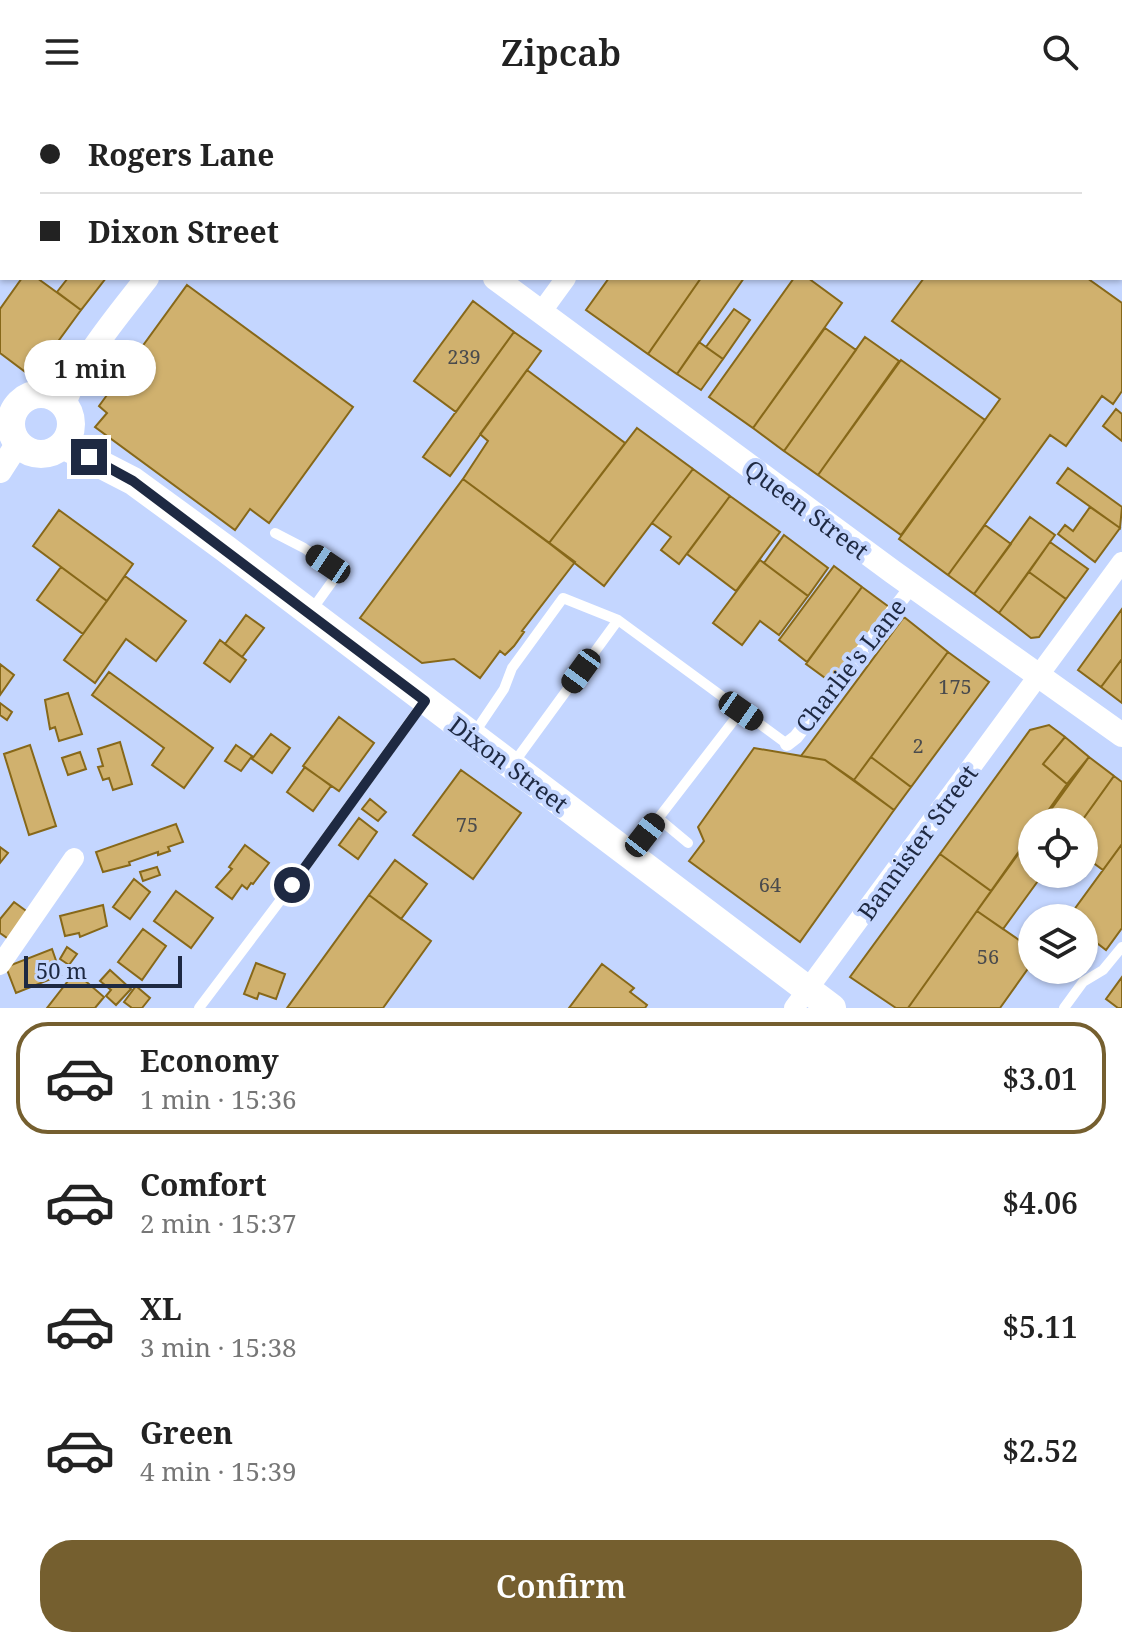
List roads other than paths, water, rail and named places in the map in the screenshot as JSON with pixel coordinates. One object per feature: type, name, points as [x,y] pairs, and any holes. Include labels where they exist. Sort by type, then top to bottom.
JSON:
[{"type":"main road","points":[[45,393],[64,403],[70,413],[70,436],[63,445],[45,454],[35,454],[18,443],[10,424],[9,401],[45,393]]},
{"type":"main road","name":"Dixon Street","points":[[63,445],[133,481],[629,856],[801,999],[832,1008]]},
{"type":"street","points":[[64,403],[90,353],[145,280]]},
{"type":"street","name":"Queen Street","points":[[498,280],[912,586],[1122,735]]},
{"type":"street","points":[[542,311],[565,280]]},
{"type":"street","points":[[0,471],[18,443]]},
{"type":"street","name":"Bannister Street","points":[[801,999],[1122,562]]},
{"type":"street","name":"Charlie's Lane","points":[[787,744],[796,737],[912,586]]},
{"type":"street","points":[[0,965],[74,858]]},
{"type":"lane","points":[[275,533],[339,572],[309,613]]},
{"type":"lane","points":[[472,736],[504,689],[512,668],[563,598],[618,620],[787,744]]},
{"type":"lane","points":[[511,766],[618,620]]},
{"type":"lane","points":[[199,1008],[425,701]]},
{"type":"lane","points":[[629,856],[741,711]]},
{"type":"lane","points":[[658,818],[688,843]]},
{"type":"lane","points":[[1064,1008],[1083,982],[1103,970],[1122,947]]}]
